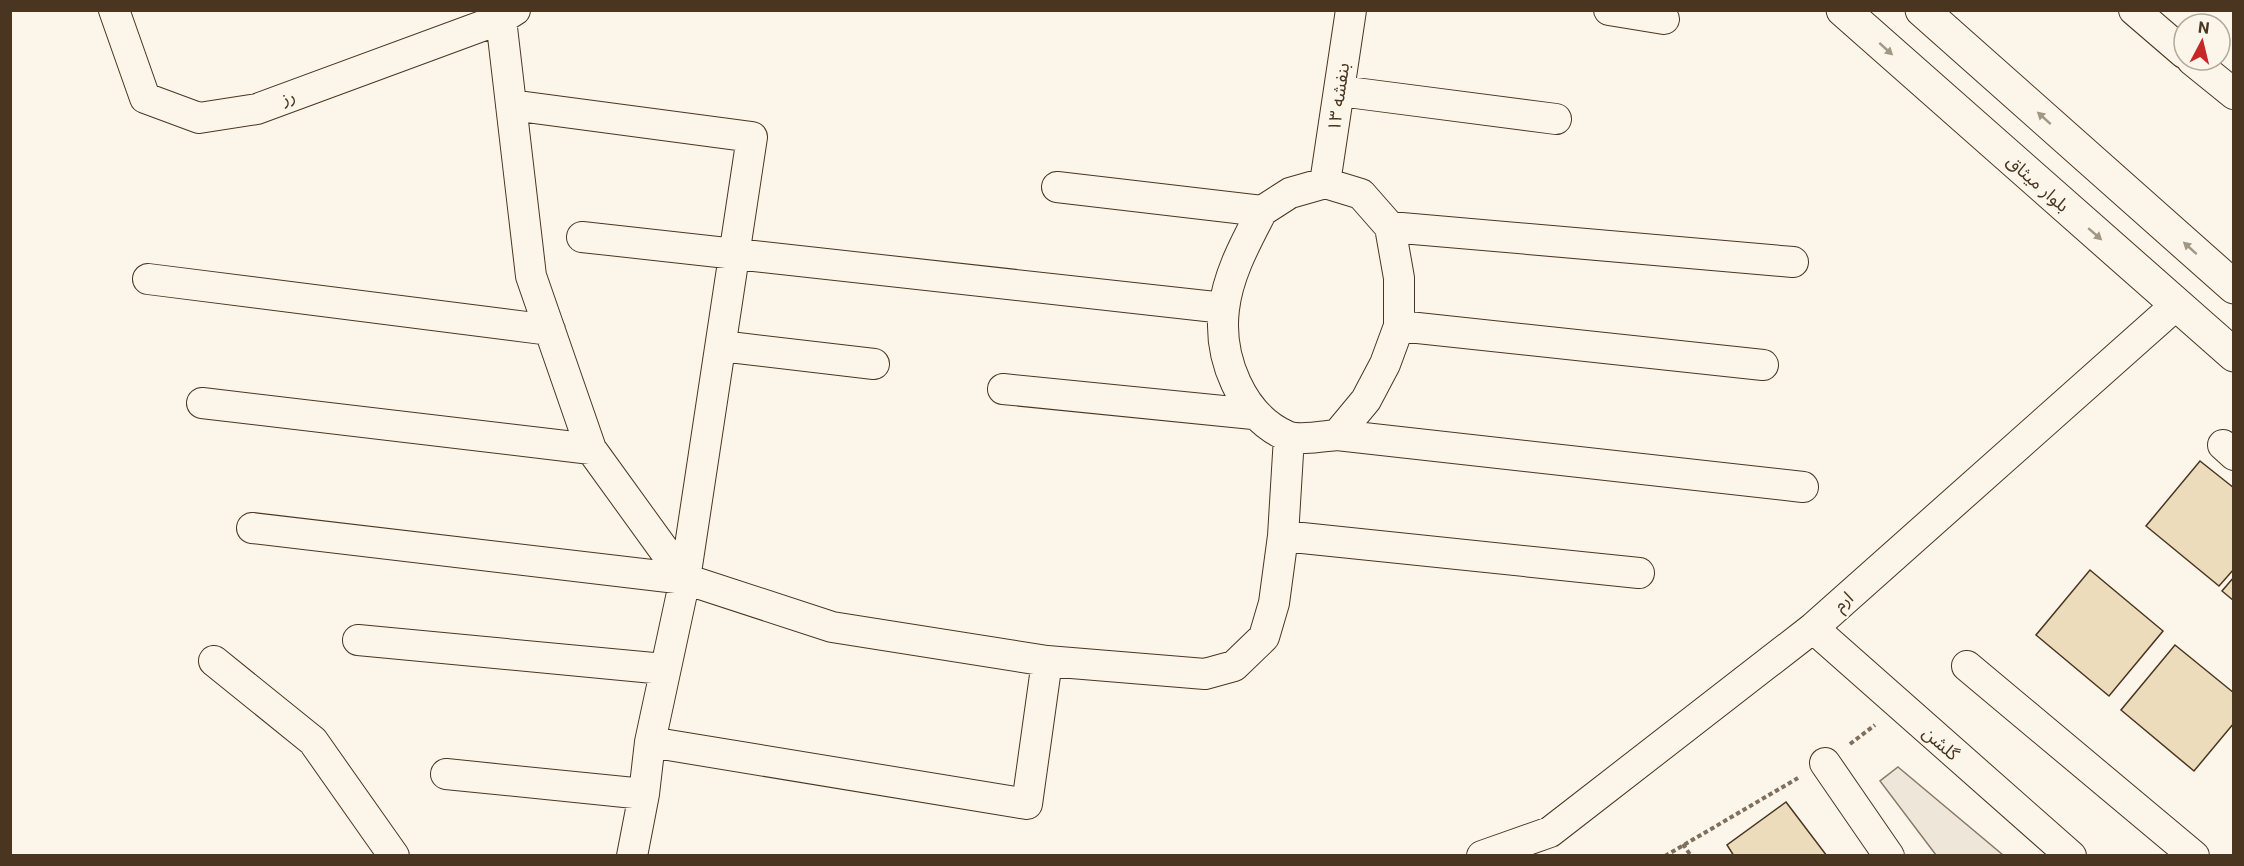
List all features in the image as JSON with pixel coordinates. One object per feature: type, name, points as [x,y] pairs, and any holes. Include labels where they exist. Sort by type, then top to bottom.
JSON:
[{"type":"street","name":"رز","points":[[114,10],[145,98],[199,118],[256,109],[508,15]]},
{"type":"street","name":"بنفشه ۱۳","points":[[1325,183],[1351,10]]},
{"type":"street","points":[[1609,10],[1664,19]]},
{"type":"street","name":"بلوار میثاق","points":[[1843,10],[2234,355]]},
{"type":"street","points":[[1922,10],[2228,274]]},
{"type":"street","points":[[2134,10],[2172,43]]},
{"type":"street","points":[[508,15],[511,105],[531,276],[591,449],[685,579]]},
{"type":"street","points":[[2207,72],[2234,94]]},
{"type":"street","points":[[1340,91],[1556,119]]},
{"type":"street","points":[[511,105],[752,137],[685,579],[664,669],[632,855]]},
{"type":"street","points":[[1253,414],[1233,378],[1224,331],[1224,308],[1236,262],[1262,211],[1290,193],[1325,183],[1361,194],[1390,227],[1399,278],[1399,326],[1385,364],[1366,400],[1337,435]]},
{"type":"street","points":[[1057,187],[1262,211]]},
{"type":"street","points":[[1390,227],[1793,262]]},
{"type":"street","points":[[582,237],[1224,308]]},
{"type":"street","points":[[148,279],[550,330]]},
{"type":"street","name":"ارم","points":[[1482,855],[1550,832],[1813,628],[2176,305]]},
{"type":"street","points":[[1399,326],[1763,365]]},
{"type":"street","points":[[721,346],[874,363]]},
{"type":"street","points":[[1003,389],[1253,414],[1289,437],[1337,435],[1803,487]]},
{"type":"street","points":[[202,403],[591,449]]},
{"type":"street","points":[[252,528],[685,579],[832,627],[1047,661],[1205,674],[1234,666],[1264,637],[1274,603],[1283,536],[1289,437]]},
{"type":"street","points":[[1283,536],[1639,573]]},
{"type":"street","name":"گلشن","points":[[1813,628],[2071,855]]},
{"type":"street","points":[[358,640],[664,669]]},
{"type":"street","points":[[214,661],[313,741],[394,855]]},
{"type":"street","points":[[650,742],[1027,804],[1047,661]]},
{"type":"street","points":[[1967,666],[2193,855]]},
{"type":"street","points":[[1825,763],[1889,855]]},
{"type":"street","points":[[446,774],[644,794]]},
{"type":"path","points":[[1665,855],[1825,763],[1899,706]]},
{"type":"path","points":[[1683,844],[1691,855]]},
{"type":"shaded area","points":[[1898,767],[2003,855],[1936,855],[1880,781]]},
{"type":"building","points":[[2200,461],[2234,488],[2234,569],[2219,586],[2146,526]]},
{"type":"building","points":[[2090,570],[2163,631],[2109,696],[2036,635]]},
{"type":"building","points":[[2234,577],[2234,601],[2222,591]]},
{"type":"building","points":[[2175,645],[2234,693],[2234,723],[2194,771],[2121,710]]},
{"type":"building","points":[[1786,802],[1827,856],[1734,856],[1727,845]]}]
